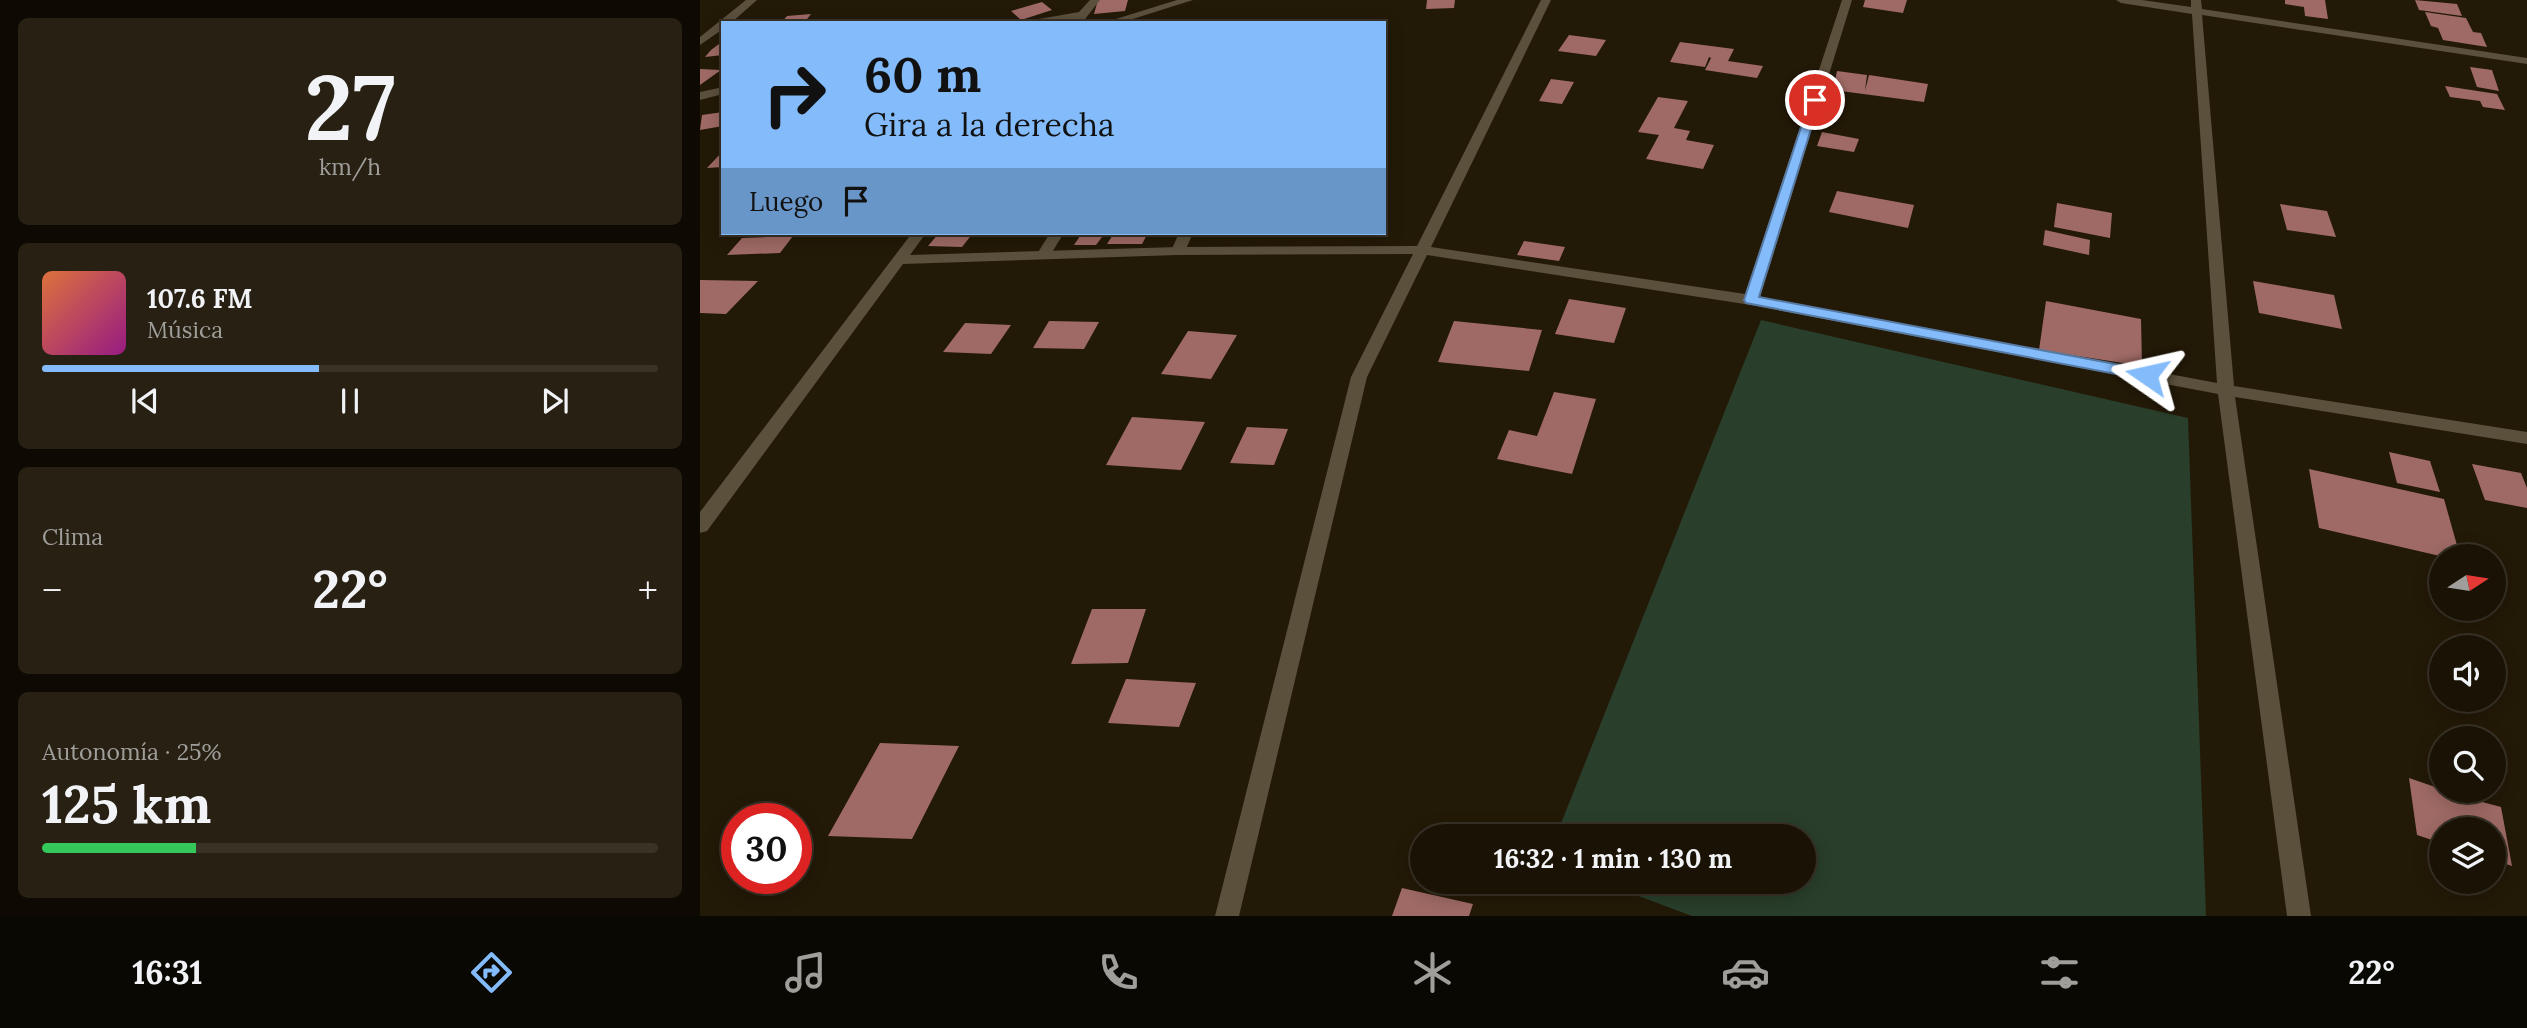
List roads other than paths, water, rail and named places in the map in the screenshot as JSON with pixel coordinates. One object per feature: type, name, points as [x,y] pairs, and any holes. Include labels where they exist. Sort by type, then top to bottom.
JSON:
[{"type":"street","points":[[726,21],[752,0]]},
{"type":"street","points":[[1050,21],[1078,19],[1095,0]]},
{"type":"street","points":[[1115,21],[1188,0]]},
{"type":"street","points":[[1227,916],[1359,377],[1546,0]]},
{"type":"street","points":[[1751,300],[1847,0]]},
{"type":"street","points":[[2121,0],[2196,5],[2527,61]]},
{"type":"street","points":[[2196,5],[2226,390],[2299,916]]},
{"type":"street","points":[[700,42],[721,25]]},
{"type":"street","points":[[700,96],[721,91]]},
{"type":"street","points":[[700,526],[917,235]]},
{"type":"street","points":[[1044,254],[1056,235]]},
{"type":"street","points":[[1178,251],[1185,235]]},
{"type":"street","points":[[898,260],[1178,251],[1424,250],[1751,300],[2226,390],[2527,438]]}]
